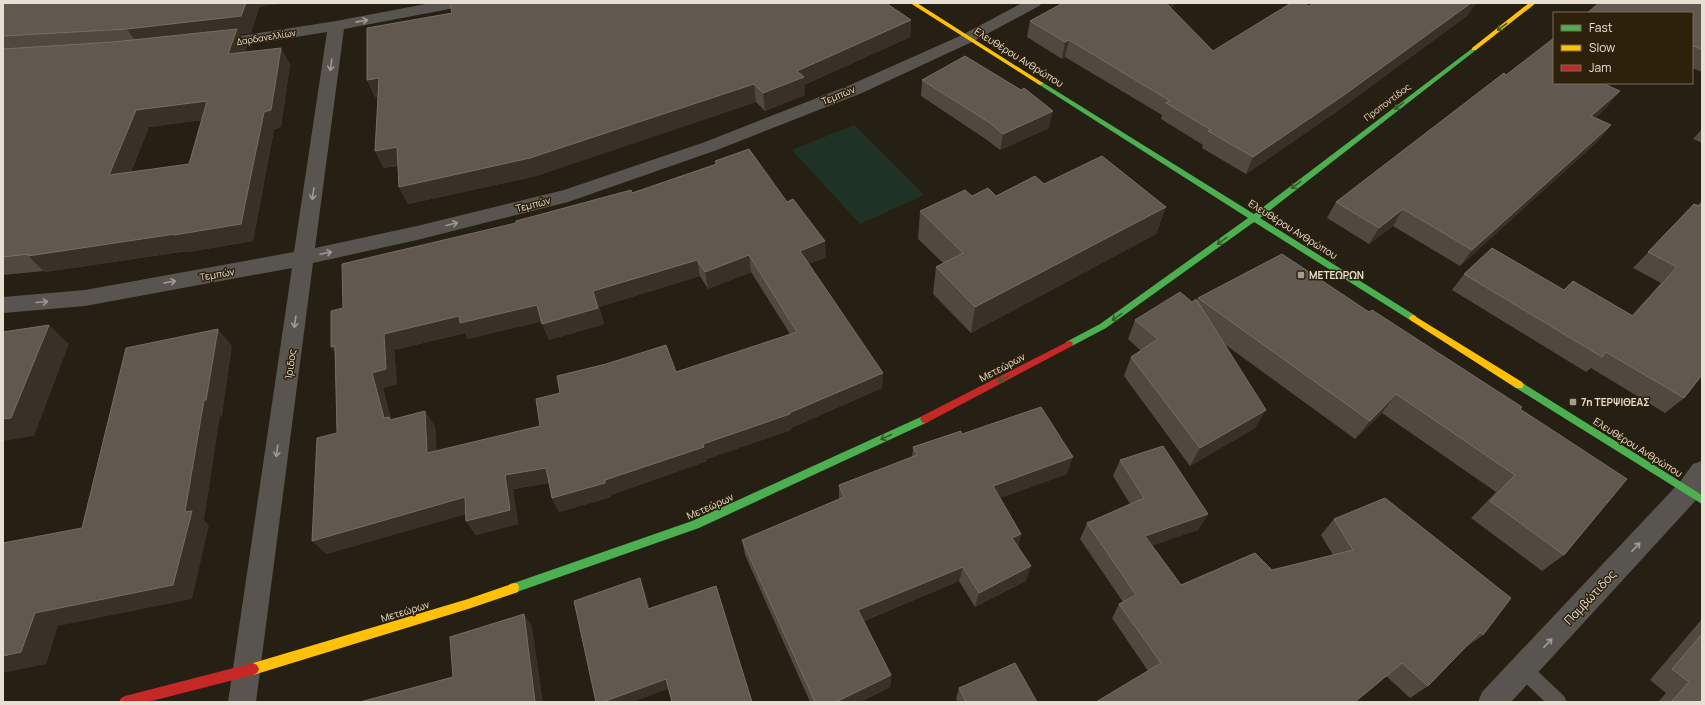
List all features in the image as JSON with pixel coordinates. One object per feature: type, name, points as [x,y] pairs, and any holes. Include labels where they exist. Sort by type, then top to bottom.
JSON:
[{"type":"street","name":"Δαρδανελλίων","points":[[202,46],[336,26],[455,3]]},
{"type":"street","name":"Ελευθέρου Ανθρώπου","points":[[913,3],[1254,218],[1697,487]]},
{"type":"street","name":"Τεμπών","points":[[3,305],[85,298],[304,258],[416,233],[568,195],[711,146],[856,88],[968,38],[1034,3]]},
{"type":"street","name":"Προποντίδος","points":[[1254,218],[1533,3]]},
{"type":"street","name":"Ίριδος","points":[[242,702],[336,26]]},
{"type":"street","name":"Μετεώρων","points":[[125,702],[247,671],[468,604],[695,525],[936,414],[1103,326],[1254,218]]},
{"type":"street","name":"Παμβώτιδος","points":[[1492,702],[1697,487]]},
{"type":"lane","points":[[1523,669],[1558,702]]},
{"type":"green space","points":[[854,125],[924,195],[860,224],[792,150]]},
{"type":"building","points":[[3,3],[246,3],[241,16],[127,29],[3,36]]},
{"type":"building","points":[[450,3],[886,3],[911,20],[797,71],[804,77],[763,93],[754,84],[530,158],[399,187],[397,147],[375,151],[379,78],[367,80],[367,28],[452,13]]},
{"type":"building","points":[[1063,3],[1166,3],[1213,51],[1291,3],[1303,3],[1309,6],[1314,3],[1471,3],[1344,95],[1253,157],[1208,131],[1211,130],[1166,103],[1170,101],[1069,40],[1065,42],[1030,21]]},
{"type":"building","points":[[1599,3],[1702,3],[1702,50],[1694,46],[1693,47],[1693,12],[1588,12]]},
{"type":"building","points":[[237,29],[228,54],[281,48],[271,110],[264,112],[241,224],[28,256],[29,254],[3,257],[3,49],[113,42]],"holes":[[[207,101],[189,164],[109,175],[136,110]]]},
{"type":"building","points":[[1553,39],[1553,84],[1604,84],[1620,91],[1591,116],[1611,125],[1472,250],[1403,209],[1379,228],[1336,202],[1504,73],[1506,75]]},
{"type":"building","points":[[965,56],[1021,90],[1024,88],[1053,111],[1003,134],[990,123],[922,80]]},
{"type":"building","points":[[749,149],[787,202],[793,199],[825,241],[800,251],[883,373],[789,413],[790,414],[703,444],[704,447],[605,480],[605,483],[552,498],[546,468],[505,475],[510,510],[466,521],[465,497],[312,541],[317,438],[337,433],[335,346],[331,347],[331,311],[343,308],[342,264],[516,223],[516,221],[631,190],[632,193],[717,164],[715,161]],"holes":[[[749,255],[797,332],[676,372],[666,345],[606,364],[557,376],[560,393],[536,399],[540,426],[427,453],[425,411],[390,420],[389,417],[384,418],[372,373],[386,369],[384,334],[459,316],[460,323],[537,305],[542,324],[598,308],[593,291],[697,260],[705,272]]]},
{"type":"building","points":[[1102,156],[1166,207],[975,307],[936,267],[963,253],[920,211],[965,190],[972,196],[988,188],[996,196],[1035,176],[1044,184]]},
{"type":"building","points":[[1702,202],[1702,375],[1684,398],[1606,352],[1602,357],[1464,274],[1492,248],[1564,290],[1573,281],[1633,316],[1677,267],[1648,252],[1694,204],[1699,206]]},
{"type":"building","points":[[1282,254],[1369,312],[1372,310],[1522,407],[1520,409],[1627,479],[1564,555],[1490,501],[1515,475],[1396,394],[1370,421],[1198,298]]},
{"type":"building","points":[[1180,292],[1192,302],[1196,299],[1266,410],[1200,448],[1131,357],[1158,339],[1135,320]]},
{"type":"building","points":[[49,325],[11,418],[3,419],[3,332]]},
{"type":"building","points":[[218,329],[185,512],[192,511],[173,585],[35,613],[21,652],[3,656],[3,543],[82,528],[126,348]]},
{"type":"building","points":[[1041,407],[1073,457],[993,486],[1021,534],[1012,538],[1031,566],[979,593],[963,567],[858,610],[891,675],[836,702],[815,702],[742,540],[844,497],[839,485],[917,455],[913,447],[961,431],[962,434]]},
{"type":"building","points":[[1163,446],[1208,514],[1145,536],[1181,585],[1255,553],[1272,570],[1353,550],[1334,519],[1385,498],[1511,598],[1483,635],[1480,632],[1428,686],[1402,663],[1355,702],[1096,702],[1161,663],[1119,604],[1136,595],[1087,523],[1144,498],[1120,460]]},
{"type":"building","points":[[640,578],[648,609],[716,586],[752,702],[672,702],[666,679],[603,702],[596,702],[574,601]]},
{"type":"building","points":[[524,614],[535,702],[360,702],[453,677],[450,637]]},
{"type":"building","points":[[1702,634],[1702,702],[1671,702],[1689,682],[1672,669]]},
{"type":"building","points":[[1015,663],[1037,702],[966,702],[959,688]]},
{"type":"traffic: fast","points":[[1069,344],[1103,326],[1254,218],[1474,49]]},
{"type":"traffic: fast","points":[[1040,83],[1413,318]]},
{"type":"traffic: fast","points":[[1519,385],[1702,500]]},
{"type":"traffic: fast","points":[[514,588],[695,525],[925,419]]},
{"type":"traffic: slow","points":[[913,3],[1040,83]]},
{"type":"traffic: slow","points":[[1474,49],[1533,3]]},
{"type":"traffic: slow","points":[[1413,318],[1519,385]]},
{"type":"traffic: slow","points":[[253,669],[468,604],[514,588]]},
{"type":"traffic: jam","points":[[925,419],[1069,344]]},
{"type":"traffic: jam","points":[[125,702],[253,669]]},
{"type":"place","name":"ΜΕΤΕΩΡΩΝ","points":[[1301,275]]},
{"type":"place","name":"7η ΤΕΡΨΙΘΕΑΣ","points":[[1573,402]]}]
